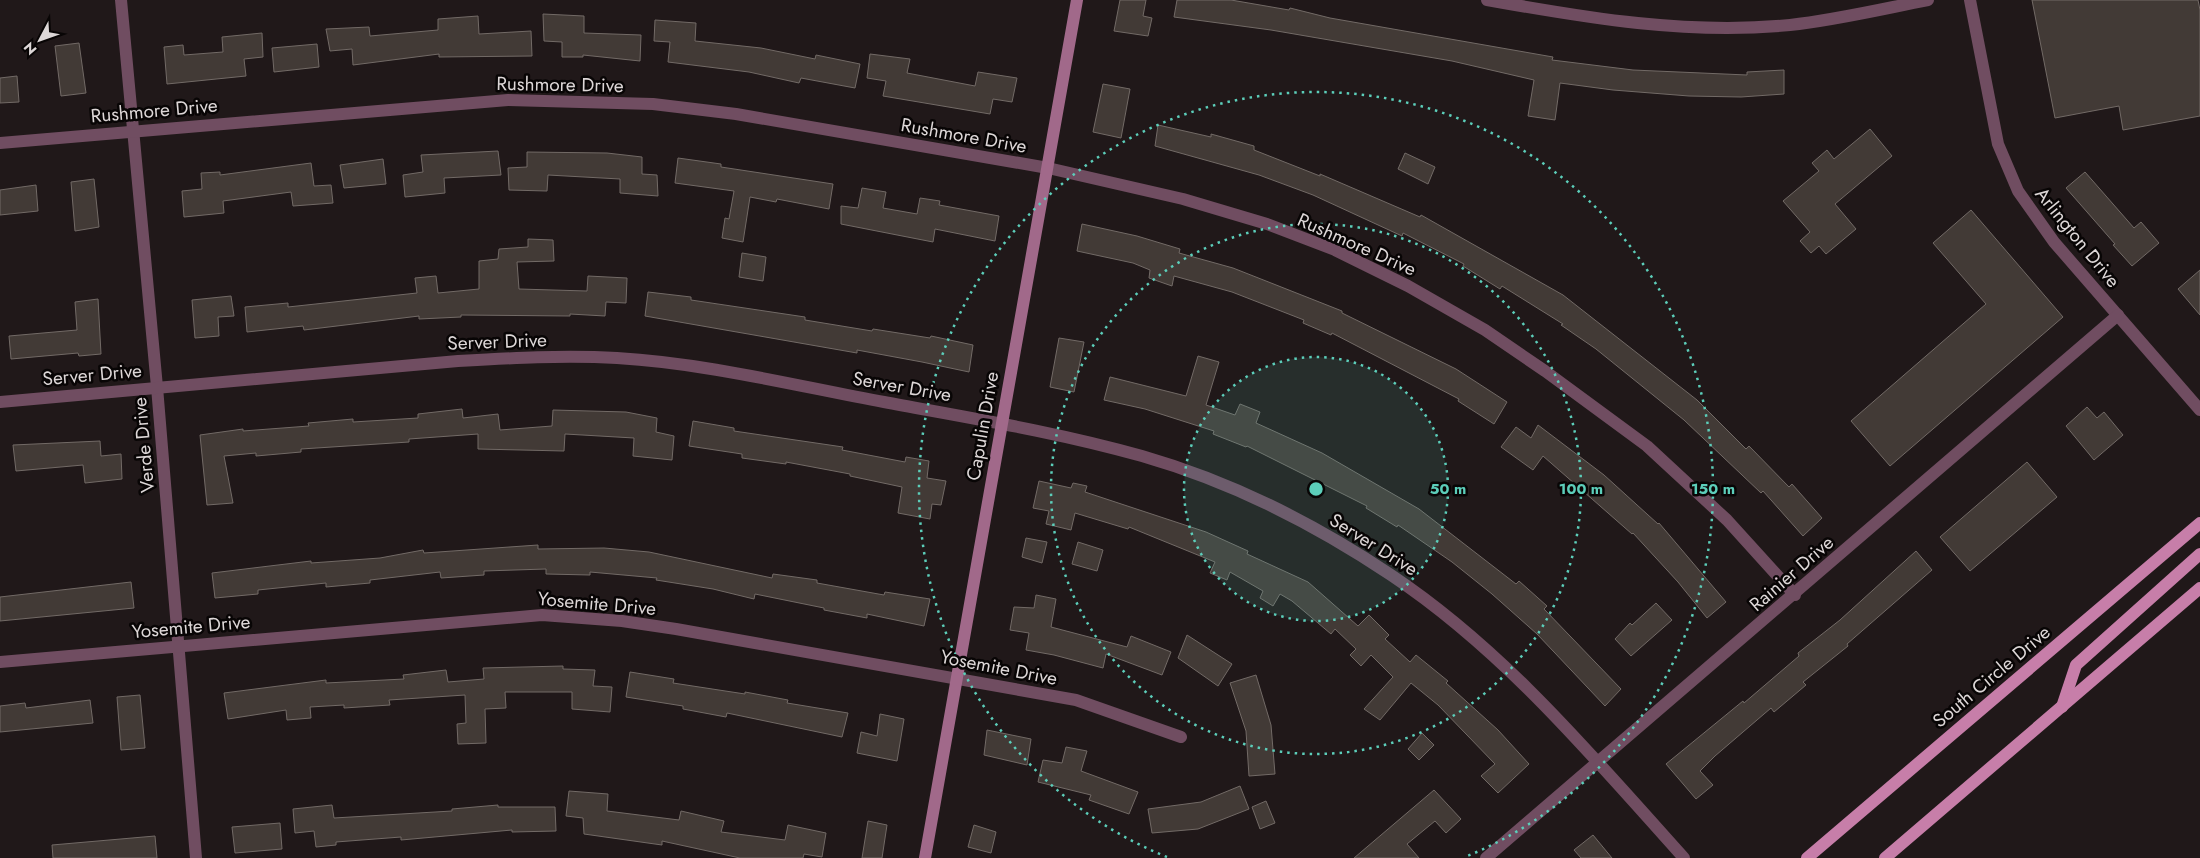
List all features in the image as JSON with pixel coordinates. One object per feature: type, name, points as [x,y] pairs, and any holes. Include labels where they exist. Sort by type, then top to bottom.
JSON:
[{"type":"main road","name":"South Circle Drive","points":[[1807,858],[2200,523]]},
{"type":"main road","points":[[2062,707],[2076,665],[2200,554]]},
{"type":"main road","points":[[1885,858],[2200,588]]},
{"type":"street","name":"Verde Drive","points":[[122,0],[135,130],[196,858]]},
{"type":"street","name":"Capulin Drive","points":[[925,858],[1077,0]]},
{"type":"street","points":[[1487,0],[1578,16],[1696,28],[1788,25],[1928,0]]},
{"type":"street","name":"Arlington Drive","points":[[1970,0],[1998,144],[2010,176],[2034,216],[2200,410]]},
{"type":"street","name":"Rushmore Drive","points":[[0,143],[135,130],[508,100],[653,104],[736,114],[1048,168],[1183,199],[1267,224],[1335,250],[1408,286],[1485,330],[1545,371],[1646,446],[1727,520],[1794,595]]},
{"type":"street","name":"Rainier Drive","points":[[1486,858],[2118,315]]},
{"type":"street","name":"Server Drive","points":[[0,402],[458,361],[531,357],[618,358],[683,365],[1002,424],[1096,444],[1191,472],[1246,495],[1348,547],[1393,576],[1488,650],[1540,700],[1684,858]]},
{"type":"street","name":"Yosemite Drive","points":[[0,662],[542,615],[622,621],[667,628],[1076,700],[1181,737]]},
{"type":"building","points":[[1120,0],[1146,0],[1143,16],[1152,18],[1148,36],[1114,31]]},
{"type":"building","points":[[1177,0],[1231,0],[1289,10],[1290,8],[1330,18],[1553,57],[1552,60],[1633,70],[1747,75],[1747,72],[1784,70],[1784,94],[1741,97],[1689,96],[1613,90],[1560,83],[1555,120],[1528,116],[1534,80],[1452,61],[1271,30],[1174,17]]},
{"type":"building","points":[[2032,0],[2198,0],[2200,10],[2200,116],[2123,130],[2119,106],[2055,118]]},
{"type":"building","points":[[543,14],[584,16],[584,33],[641,35],[640,61],[583,55],[583,57],[562,57],[562,42],[544,41]]},
{"type":"building","points":[[478,16],[479,34],[531,31],[532,56],[439,57],[439,54],[353,65],[352,49],[330,51],[326,29],[369,27],[370,36],[438,30],[438,19]]},
{"type":"building","points":[[655,20],[696,23],[695,41],[761,48],[815,59],[816,55],[860,64],[855,88],[801,78],[799,83],[749,72],[668,62],[670,42],[654,41]]},
{"type":"building","points":[[262,33],[263,57],[244,59],[246,76],[167,84],[164,47],[183,45],[184,55],[223,52],[222,37]]},
{"type":"building","points":[[79,43],[86,93],[61,96],[55,46]]},
{"type":"building","points":[[317,44],[319,67],[274,72],[272,48]]},
{"type":"building","points":[[870,54],[910,59],[907,73],[975,86],[978,72],[1017,78],[1012,102],[993,99],[990,114],[883,96],[886,81],[867,78]]},
{"type":"building","points":[[17,76],[19,102],[0,103],[0,78]]},
{"type":"building","points":[[1103,84],[1130,89],[1121,138],[1093,132]]},
{"type":"building","points":[[1158,125],[1211,137],[1211,134],[1254,146],[1254,150],[1320,176],[1320,174],[1420,217],[1421,215],[1563,295],[1697,400],[1746,449],[1749,446],[1789,487],[1792,484],[1822,518],[1803,536],[1763,491],[1761,493],[1684,420],[1596,349],[1561,325],[1563,324],[1502,286],[1500,289],[1463,266],[1464,264],[1403,233],[1402,236],[1313,195],[1259,175],[1155,146]]},
{"type":"building","points":[[1870,129],[1892,156],[1835,204],[1856,229],[1826,254],[1819,246],[1811,253],[1800,241],[1810,232],[1783,201],[1819,171],[1812,163],[1827,150],[1834,159]]},
{"type":"building","points":[[498,151],[501,175],[444,178],[445,193],[405,197],[403,175],[423,172],[421,155]]},
{"type":"building","points":[[527,152],[607,153],[642,157],[642,174],[657,175],[658,196],[620,193],[620,179],[548,175],[547,191],[509,190],[508,168],[527,167]]},
{"type":"building","points":[[1405,153],[1435,167],[1428,184],[1398,169]]},
{"type":"building","points":[[678,158],[721,164],[721,167],[833,184],[829,209],[777,199],[776,202],[750,197],[743,242],[722,238],[725,218],[729,219],[734,191],[675,183]]},
{"type":"building","points":[[383,159],[386,184],[344,188],[340,165]]},
{"type":"building","points":[[311,163],[314,186],[331,185],[333,203],[293,206],[291,192],[223,201],[224,213],[184,217],[182,191],[202,189],[201,173],[220,172],[220,175]]},
{"type":"building","points":[[2085,172],[2134,228],[2141,222],[2159,243],[2132,266],[2066,188]]},
{"type":"building","points":[[94,179],[99,227],[75,231],[71,182]]},
{"type":"building","points":[[36,185],[38,211],[0,215],[0,190]]},
{"type":"building","points":[[862,188],[886,192],[883,208],[917,214],[920,198],[940,201],[939,205],[999,216],[995,241],[935,229],[933,242],[841,224],[841,206],[858,208]]},
{"type":"building","points":[[1971,210],[2063,317],[1890,466],[1851,421],[1986,304],[1933,243]]},
{"type":"building","points":[[1082,224],[1137,236],[1180,249],[1179,253],[1233,268],[1342,311],[1342,313],[1456,369],[1507,402],[1494,424],[1458,401],[1459,399],[1332,333],[1331,335],[1303,323],[1304,320],[1232,292],[1174,276],[1172,286],[1149,278],[1150,270],[1133,263],[1077,251]]},
{"type":"building","points":[[528,239],[553,240],[554,261],[517,262],[519,289],[587,291],[588,276],[627,278],[626,303],[606,302],[605,316],[570,314],[570,316],[461,315],[461,317],[419,319],[419,316],[304,330],[303,326],[247,332],[245,307],[288,303],[288,307],[417,293],[415,278],[436,276],[438,293],[479,289],[479,261],[498,259],[499,249],[528,247]]},
{"type":"building","points":[[742,253],[766,257],[763,281],[739,277]]},
{"type":"building","points":[[2200,270],[2200,315],[2178,289]]},
{"type":"building","points":[[648,292],[691,297],[691,300],[805,317],[805,320],[872,331],[873,329],[930,338],[931,336],[973,345],[969,372],[857,350],[857,353],[645,316]]},
{"type":"building","points":[[231,296],[234,316],[218,317],[219,336],[195,338],[192,300]]},
{"type":"building","points":[[98,299],[101,354],[79,356],[78,353],[11,359],[9,336],[77,330],[75,302]]},
{"type":"building","points":[[1059,338],[1084,342],[1074,392],[1050,387]]},
{"type":"building","points":[[1198,356],[1219,362],[1206,405],[1235,415],[1240,404],[1260,412],[1256,423],[1322,453],[1419,509],[1516,584],[1519,581],[1547,606],[1544,609],[1621,689],[1605,706],[1537,634],[1492,594],[1452,562],[1398,525],[1397,527],[1366,508],[1367,506],[1247,446],[1213,434],[1214,431],[1145,409],[1104,400],[1110,377],[1186,396]]},
{"type":"building","points":[[2087,407],[2097,418],[2104,412],[2123,435],[2094,460],[2066,426]]},
{"type":"building","points":[[462,409],[463,418],[498,414],[500,430],[552,426],[553,410],[626,412],[657,418],[656,432],[674,436],[672,460],[633,456],[634,438],[565,434],[564,451],[478,449],[478,434],[409,439],[409,442],[301,449],[301,452],[256,456],[256,453],[224,456],[233,503],[207,505],[200,435],[243,429],[243,431],[309,426],[308,423],[353,419],[353,422],[418,418],[418,414]]},
{"type":"building","points":[[693,421],[734,428],[734,431],[843,447],[842,450],[905,462],[906,457],[929,461],[927,478],[946,481],[941,505],[932,504],[930,519],[898,513],[902,487],[850,476],[850,474],[786,462],[786,464],[742,458],[742,454],[689,446]]},
{"type":"building","points":[[1538,425],[1604,475],[1659,523],[1726,602],[1707,618],[1678,582],[1633,533],[1543,456],[1533,470],[1501,447],[1516,427],[1531,438]]},
{"type":"building","points":[[100,441],[101,456],[121,454],[122,479],[85,483],[83,465],[16,471],[13,445]]},
{"type":"building","points":[[2027,462],[2057,497],[1970,571],[1940,537]]},
{"type":"building","points":[[1039,481],[1071,488],[1073,483],[1087,486],[1085,492],[1206,532],[1248,551],[1247,554],[1308,582],[1358,626],[1369,615],[1389,635],[1385,639],[1410,662],[1416,655],[1448,681],[1446,683],[1498,730],[1529,764],[1498,793],[1481,776],[1495,764],[1438,705],[1411,683],[1380,720],[1364,709],[1393,677],[1371,655],[1361,666],[1350,655],[1356,649],[1335,629],[1331,634],[1292,601],[1280,594],[1273,606],[1260,598],[1263,591],[1230,572],[1227,580],[1210,573],[1215,562],[1129,527],[1128,529],[1075,513],[1071,530],[1046,524],[1049,511],[1033,508]]},
{"type":"building","points":[[1026,538],[1047,542],[1042,563],[1022,557]]},
{"type":"building","points":[[1078,542],[1103,550],[1097,571],[1072,564]]},
{"type":"building","points":[[538,545],[538,549],[604,548],[649,552],[772,578],[773,574],[817,580],[817,583],[884,595],[885,592],[930,599],[924,626],[867,614],[867,618],[824,610],[824,608],[755,594],[754,599],[713,589],[656,580],[657,578],[590,572],[590,575],[546,574],[546,569],[484,571],[484,575],[441,578],[440,572],[370,580],[370,583],[326,587],[326,583],[258,590],[258,594],[215,598],[212,573],[311,561],[311,563],[380,558],[423,550],[424,553]]},
{"type":"building","points":[[1916,551],[1932,570],[1847,644],[1848,646],[1803,682],[1806,685],[1774,712],[1771,708],[1715,756],[1700,771],[1713,785],[1696,799],[1666,764],[1743,701],[1744,703],[1799,656],[1798,653],[1840,620]]},
{"type":"building","points":[[131,582],[134,608],[0,621],[0,597]]},
{"type":"building","points":[[1036,595],[1056,599],[1051,627],[1127,647],[1131,636],[1171,652],[1162,675],[1106,654],[1103,668],[1054,655],[1026,650],[1029,633],[1010,630],[1014,607],[1034,608]]},
{"type":"building","points":[[1656,603],[1672,620],[1631,656],[1615,639],[1630,623],[1632,625]]},
{"type":"building","points":[[1187,635],[1232,664],[1218,686],[1178,658]]},
{"type":"building","points":[[563,666],[563,669],[595,670],[593,686],[612,687],[610,712],[572,709],[572,692],[505,692],[506,708],[485,709],[486,743],[458,744],[457,724],[466,723],[465,695],[389,700],[390,705],[344,708],[344,705],[310,707],[311,718],[287,720],[286,710],[228,719],[224,693],[326,680],[326,683],[404,679],[403,675],[446,670],[448,682],[484,679],[483,668]]},
{"type":"building","points":[[630,672],[674,679],[673,683],[745,694],[745,692],[788,700],[787,703],[848,713],[842,737],[727,713],[726,717],[683,709],[683,706],[626,697]]},
{"type":"building","points":[[1256,675],[1271,725],[1275,774],[1249,776],[1246,731],[1230,683]]},
{"type":"building","points":[[140,695],[145,748],[121,750],[117,697]]},
{"type":"building","points":[[90,700],[93,723],[0,732],[0,706],[25,703],[26,708]]},
{"type":"building","points":[[880,714],[904,719],[897,761],[857,753],[861,732],[877,736]]},
{"type":"building","points":[[987,730],[1031,739],[1027,765],[984,755]]},
{"type":"building","points":[[1422,733],[1434,745],[1419,760],[1408,749]]},
{"type":"building","points":[[1066,747],[1087,751],[1081,771],[1138,792],[1129,814],[1089,800],[1091,795],[1038,782],[1043,760],[1062,763]]},
{"type":"building","points":[[1240,786],[1249,809],[1198,829],[1152,833],[1148,809],[1201,802]]},
{"type":"building","points":[[1434,790],[1461,819],[1446,833],[1435,821],[1407,844],[1419,858],[1354,858]]},
{"type":"building","points":[[569,791],[608,794],[607,811],[679,820],[681,811],[724,821],[721,832],[785,840],[788,825],[826,833],[822,857],[804,854],[803,858],[740,858],[662,841],[662,845],[584,834],[583,818],[566,816]]},
{"type":"building","points":[[1266,801],[1275,823],[1260,829],[1252,807]]},
{"type":"building","points":[[332,805],[334,818],[452,811],[452,809],[498,805],[498,807],[555,807],[556,831],[512,832],[512,830],[401,840],[401,837],[336,842],[336,845],[316,847],[314,831],[295,833],[293,809]]},
{"type":"building","points":[[868,821],[887,825],[882,858],[862,858]]},
{"type":"building","points":[[280,823],[282,849],[235,853],[232,827]]},
{"type":"building","points":[[974,825],[996,832],[991,853],[968,847]]},
{"type":"building","points":[[1593,835],[1612,858],[1581,858],[1574,850]]},
{"type":"building","points":[[155,836],[157,858],[53,858],[52,845]]}]
